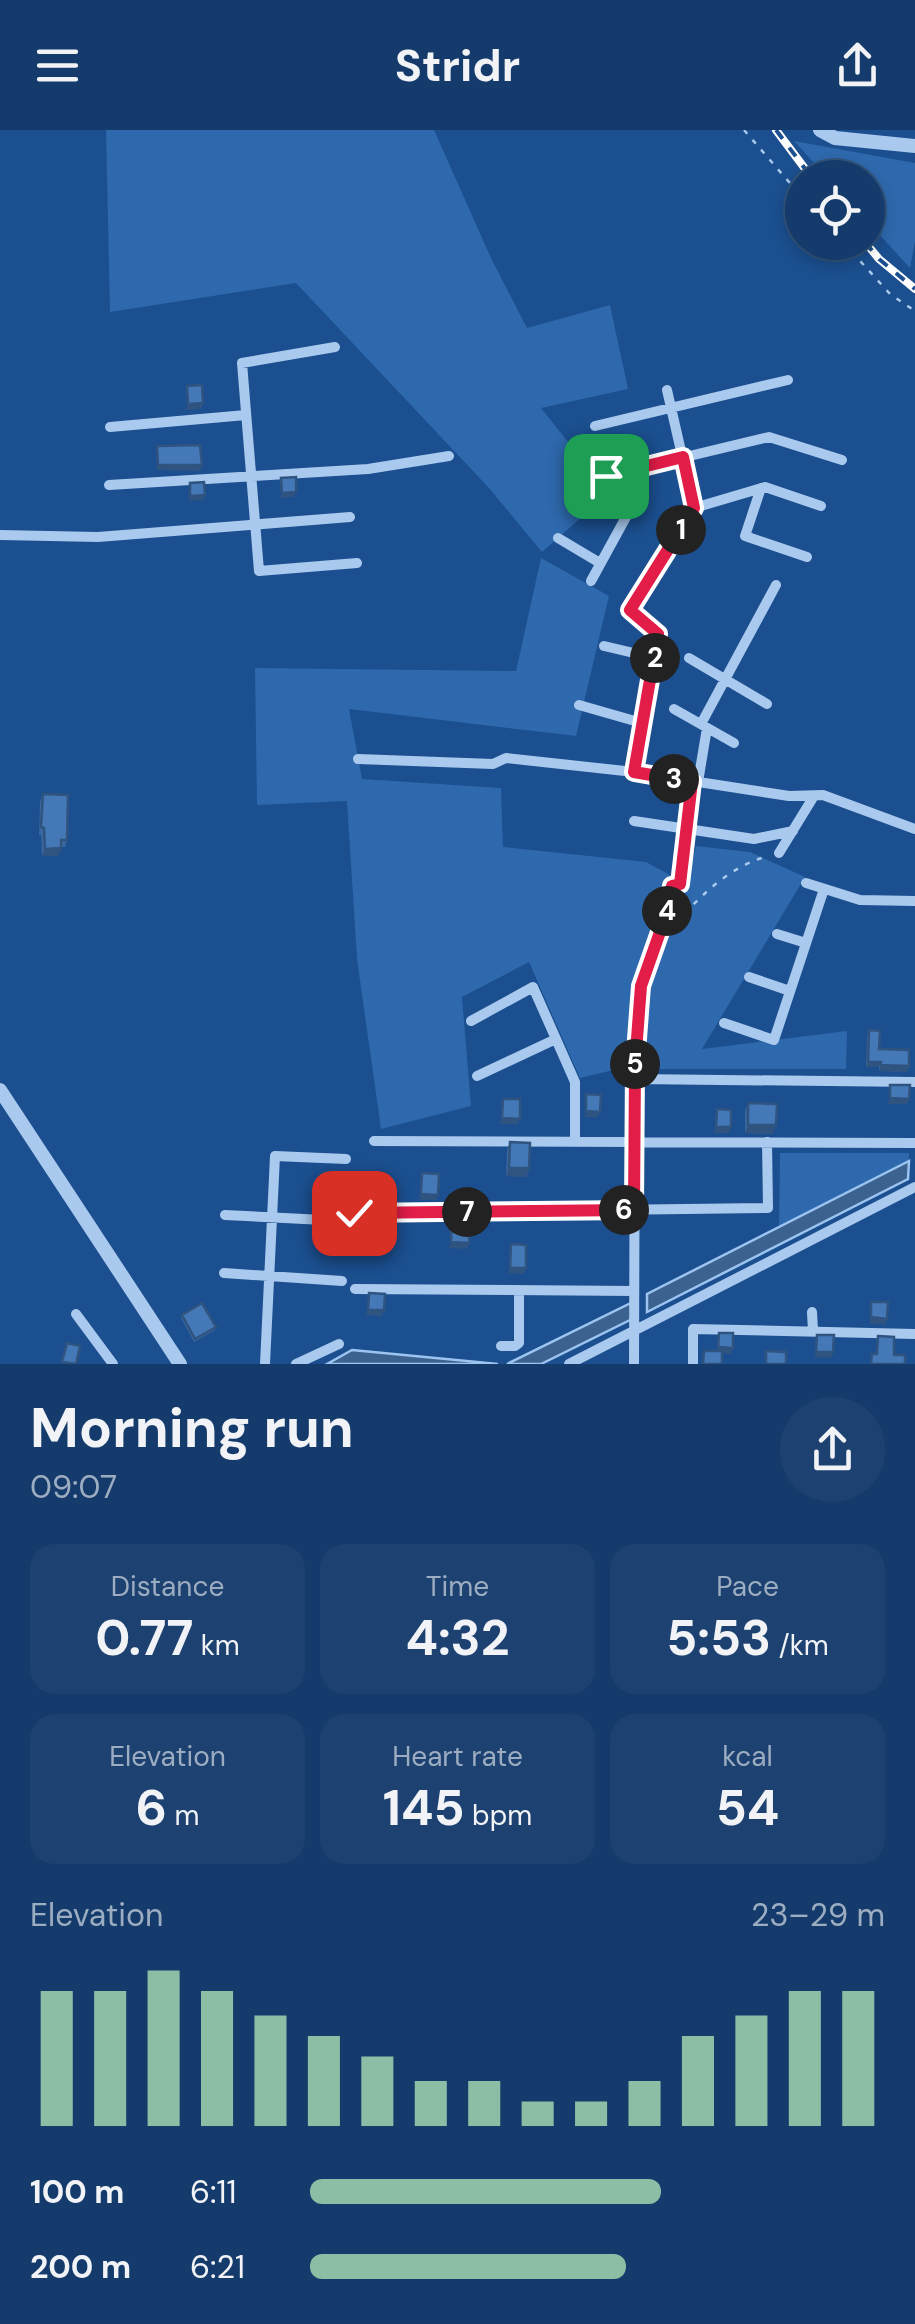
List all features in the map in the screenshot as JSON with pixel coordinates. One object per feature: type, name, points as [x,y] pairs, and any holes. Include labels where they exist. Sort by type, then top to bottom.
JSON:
[{"type":"street","points":[[824,130],[835,138],[915,146]]},
{"type":"street","points":[[335,347],[242,362],[259,571],[357,563]]},
{"type":"street","points":[[595,426],[788,380]]},
{"type":"street","points":[[667,390],[694,508]]},
{"type":"street","points":[[110,427],[246,415]]},
{"type":"street","points":[[606,476],[769,437],[842,460]]},
{"type":"street","points":[[110,485],[368,469],[448,456]]},
{"type":"street","points":[[590,580],[638,497],[629,470]]},
{"type":"street","points":[[761,488],[745,536],[807,557]]},
{"type":"street","points":[[634,772],[658,634],[630,610],[694,508],[761,488],[822,506]]},
{"type":"street","points":[[0,535],[98,538],[350,516]]},
{"type":"street","points":[[558,538],[600,564]]},
{"type":"street","points":[[680,884],[704,726],[776,586]]},
{"type":"street","points":[[604,646],[655,658]]},
{"type":"street","points":[[689,658],[767,704]]},
{"type":"street","points":[[579,705],[642,723]]},
{"type":"street","points":[[674,709],[734,743]]},
{"type":"street","points":[[358,759],[493,764],[506,758],[634,772],[789,796],[823,795],[915,829]]},
{"type":"street","points":[[779,853],[814,796]]},
{"type":"street","points":[[634,821],[754,839],[792,830]]},
{"type":"street","points":[[806,883],[860,900],[915,901]]},
{"type":"street","points":[[724,1023],[774,1040],[824,889]]},
{"type":"street","points":[[777,934],[806,943]]},
{"type":"street","points":[[749,978],[790,991]]},
{"type":"street","points":[[471,1021],[533,987],[575,1082],[575,1142]]},
{"type":"street","points":[[477,1076],[556,1039]]},
{"type":"street","points":[[634,1364],[635,1065]]},
{"type":"street","points":[[635,1079],[915,1082]]},
{"type":"street","points":[[0,1090],[180,1364]]},
{"type":"street","points":[[374,1142],[915,1143]]},
{"type":"street","points":[[354,1213],[768,1208],[767,1142]]},
{"type":"street","points":[[265,1364],[275,1156],[346,1159]]},
{"type":"street","points":[[569,1364],[915,1187]]},
{"type":"street","points":[[225,1215],[344,1221]]},
{"type":"street","points":[[224,1272],[342,1281]]},
{"type":"street","points":[[355,1289],[634,1291]]},
{"type":"street","points":[[501,1346],[516,1346],[520,1342],[520,1290]]},
{"type":"street","points":[[812,1312],[813,1331]]},
{"type":"street","points":[[76,1314],[113,1364]]},
{"type":"street","points":[[692,1364],[693,1329],[915,1334]]},
{"type":"street","points":[[296,1364],[339,1344]]},
{"type":"path","points":[[744,130],[785,177]]},
{"type":"path","points":[[860,260],[890,294],[915,311]]},
{"type":"path","points":[[657,943],[716,880],[746,863],[779,853]]},
{"type":"path","points":[[635,1065],[641,986],[672,886],[680,884]]},
{"type":"shaded area","points":[[106,130],[434,130],[527,328],[610,305],[628,389],[541,408],[609,493],[542,552],[489,488],[296,283],[110,312]]},
{"type":"shaded area","points":[[794,141],[915,163],[915,241],[910,268],[885,241],[885,160],[811,160]]},
{"type":"shaded area","points":[[541,558],[609,596],[576,736],[349,709],[362,779],[501,788],[503,847],[646,862],[687,884],[696,846],[750,852],[805,877],[702,1049],[847,1031],[846,1069],[618,1069],[580,1078],[529,962],[462,997],[471,1106],[381,1129],[357,959],[347,801],[257,805],[255,668],[516,671]]},
{"type":"shaded area","points":[[780,1153],[909,1153],[909,1161],[779,1227]]},
{"type":"shaded area","points":[[909,1161],[908,1179],[647,1312],[647,1294]]},
{"type":"shaded area","points":[[631,1303],[632,1319],[541,1364],[507,1364]]},
{"type":"shaded area","points":[[352,1350],[498,1364],[327,1364]]},
{"type":"building","points":[[202,385],[203,403],[188,404],[187,386]]},
{"type":"building","points":[[200,445],[202,465],[158,465],[157,446]]},
{"type":"building","points":[[296,477],[296,492],[282,493],[281,478]]},
{"type":"building","points":[[204,482],[205,495],[190,496],[190,483]]},
{"type":"building","points":[[43,794],[68,795],[67,840],[61,840],[61,848],[45,849],[41,827]]},
{"type":"building","points":[[869,1030],[880,1031],[879,1049],[909,1050],[909,1066],[868,1062]]},
{"type":"building","points":[[890,1085],[910,1085],[909,1099],[890,1098]]},
{"type":"building","points":[[586,1094],[601,1095],[600,1112],[586,1111]]},
{"type":"building","points":[[503,1099],[520,1099],[520,1119],[502,1118]]},
{"type":"building","points":[[748,1103],[777,1104],[776,1125],[748,1125]]},
{"type":"building","points":[[717,1109],[731,1110],[731,1127],[716,1127]]},
{"type":"building","points":[[510,1142],[530,1143],[529,1168],[509,1168]]},
{"type":"building","points":[[422,1173],[439,1174],[438,1195],[421,1194]]},
{"type":"building","points":[[358,1176],[372,1176],[371,1195],[357,1194]]},
{"type":"building","points":[[452,1218],[470,1219],[469,1243],[451,1242]]},
{"type":"building","points":[[511,1244],[526,1245],[526,1268],[510,1268]]},
{"type":"building","points":[[369,1293],[385,1294],[384,1310],[368,1310]]},
{"type":"building","points":[[871,1302],[888,1302],[887,1319],[871,1317]]},
{"type":"building","points":[[202,1303],[216,1327],[195,1339],[182,1315]]},
{"type":"building","points":[[719,1333],[733,1333],[733,1348],[718,1347]]},
{"type":"building","points":[[817,1335],[834,1335],[833,1352],[816,1352]]},
{"type":"building","points":[[878,1336],[894,1337],[894,1355],[905,1355],[905,1364],[871,1364],[872,1354],[877,1354]]},
{"type":"building","points":[[67,1343],[80,1346],[76,1364],[62,1362]]},
{"type":"building","points":[[704,1351],[722,1351],[722,1364],[703,1364]]},
{"type":"building","points":[[766,1351],[786,1352],[786,1364],[766,1364]]},
{"type":"railway","points":[[776,130],[798,160]]},
{"type":"railway","points":[[880,260],[915,289]]},
{"type":"route","points":[[354,1213],[634,1210],[635,1065],[641,986],[672,886],[680,884],[692,782],[634,772],[658,634],[630,610],[694,508],[683,457],[606,476]]}]
